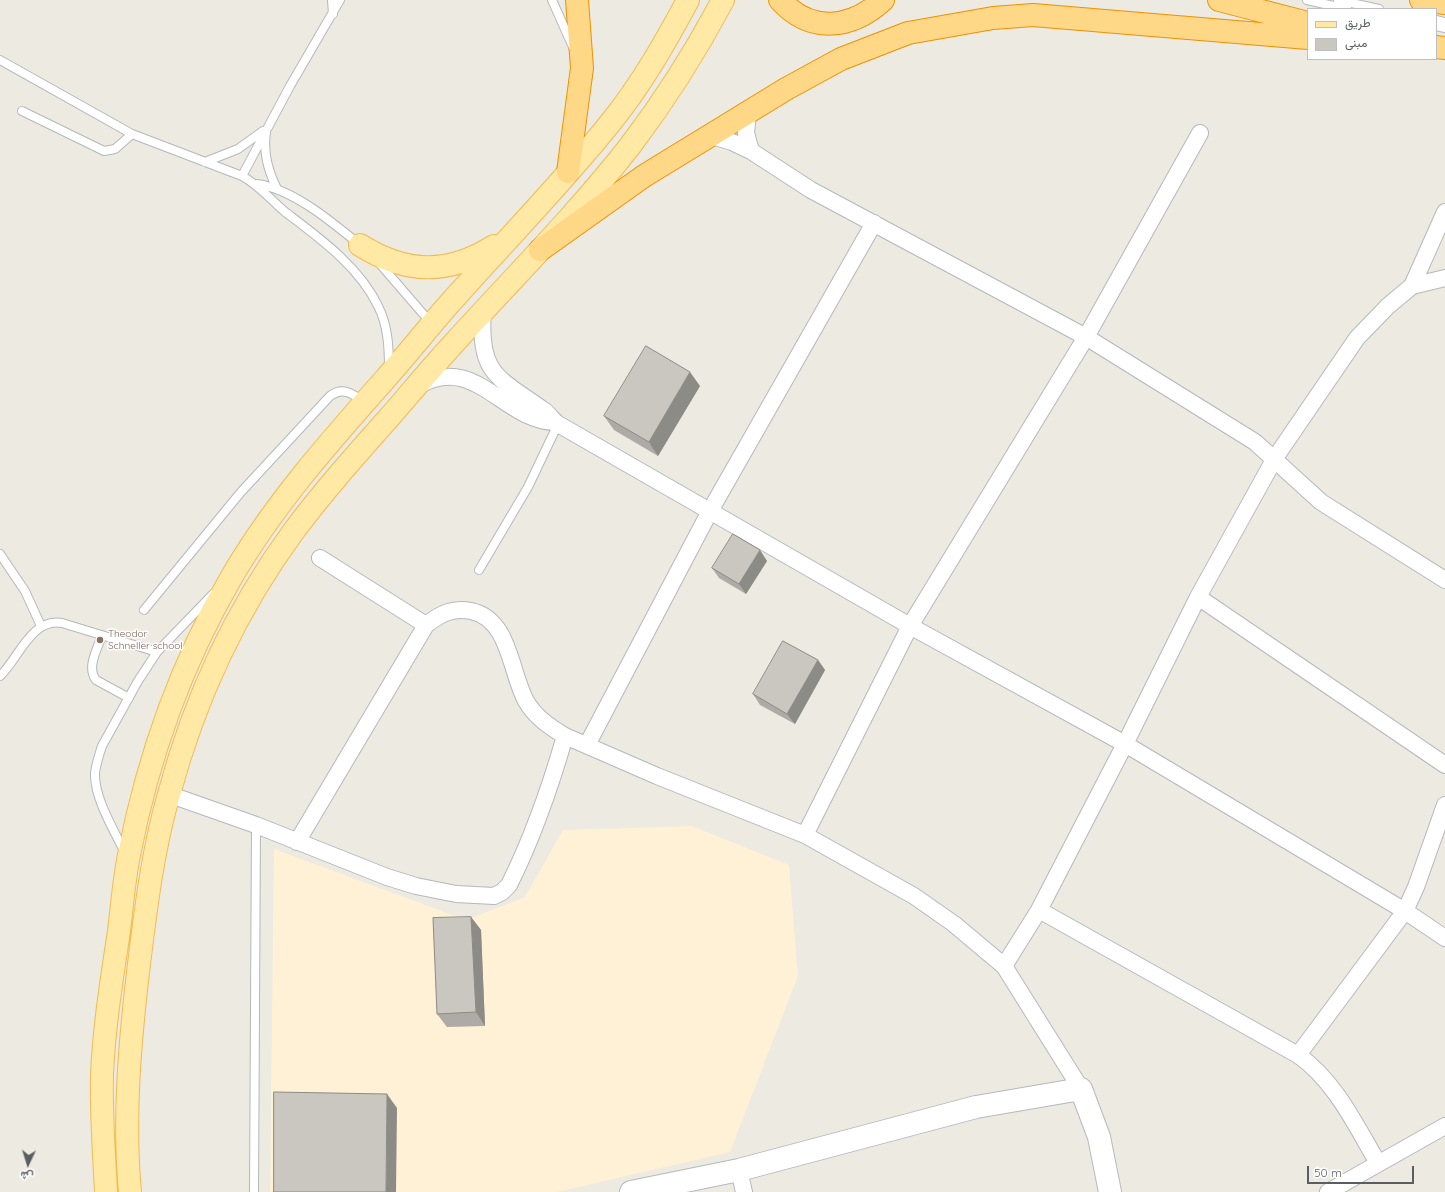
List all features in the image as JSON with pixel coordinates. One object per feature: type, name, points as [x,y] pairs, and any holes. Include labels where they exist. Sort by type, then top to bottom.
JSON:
[{"type":"highway","points":[[568,172],[582,68],[577,0]]},
{"type":"highway","points":[[780,0],[790,11],[805,19],[822,23],[839,23],[856,19],[870,11],[883,0]]},
{"type":"highway","points":[[1219,0],[1307,23]]},
{"type":"highway","points":[[1421,0],[1445,3]]},
{"type":"highway","points":[[540,250],[644,176],[814,73],[866,48],[908,33],[993,18],[1033,15],[1307,38]]},
{"type":"main road","points":[[106,1192],[102,1076],[106,1019],[128,860],[140,800],[157,742],[178,685],[203,630],[232,576],[266,524],[290,492],[327,445],[364,402],[432,324],[516,232],[611,122],[641,81],[668,38],[688,0]]},
{"type":"main road","points":[[130,1192],[127,1130],[128,1076],[132,1024],[151,878],[168,794],[186,739],[207,685],[231,633],[260,582],[292,534],[327,488],[452,345],[540,250],[628,148],[650,118],[693,52],[723,0]]},
{"type":"main road","points":[[360,245],[384,259],[418,268],[430,268],[468,260],[516,232]]},
{"type":"main road","points":[[432,324],[452,345]]},
{"type":"main road","points":[[102,1076],[128,1076]]},
{"type":"street","points":[[748,114],[746,133],[751,151]]},
{"type":"street","points":[[805,835],[910,626],[1086,337],[1200,132]]},
{"type":"street","points":[[712,136],[732,142],[751,151],[811,190],[1086,337],[1255,442],[1275,458],[1321,502],[1445,580]]},
{"type":"street","points":[[1004,966],[1039,910],[1125,744],[1198,597],[1275,458],[1357,338],[1388,306],[1412,286],[1445,212]]},
{"type":"street","points":[[587,745],[710,511],[874,223]]},
{"type":"street","points":[[1412,286],[1445,278]]},
{"type":"street","points":[[482,312],[481,340],[486,360],[491,368],[512,390],[546,412],[557,423],[910,626],[1125,744],[1404,911],[1445,938]]},
{"type":"street","points":[[415,388],[439,378],[464,378],[480,384],[503,401],[531,417],[557,423]]},
{"type":"street","points":[[320,558],[426,625]]},
{"type":"street","points":[[1198,597],[1445,765]]},
{"type":"street","points":[[297,842],[426,625],[439,615],[452,610],[477,612],[488,618],[502,638],[526,701],[543,721],[565,736],[657,776],[805,835],[914,896],[954,924],[1004,966],[1081,1089],[1099,1137],[1110,1192]]},
{"type":"street","points":[[168,794],[256,825],[387,877],[416,886],[456,894],[494,896],[502,892],[509,885],[537,823],[550,788],[565,736]]},
{"type":"street","points":[[1298,1055],[1404,911],[1416,887],[1445,805]]},
{"type":"street","points":[[1039,910],[1298,1055],[1310,1064],[1331,1085],[1378,1162]]},
{"type":"street","points":[[631,1192],[739,1170],[976,1107],[1081,1089]]},
{"type":"street","points":[[1328,1192],[1378,1162],[1445,1126]]},
{"type":"street","points":[[739,1170],[744,1192]]},
{"type":"lane","points":[[332,0],[333,14]]},
{"type":"lane","points":[[242,176],[267,128],[340,0]]},
{"type":"lane","points":[[552,0],[582,68]]},
{"type":"lane","points":[[1307,0],[1343,8]]},
{"type":"lane","points":[[1338,0],[1374,8]]},
{"type":"lane","points":[[0,60],[132,134],[242,176],[257,184],[277,189],[314,211],[360,245],[389,272],[432,324]]},
{"type":"lane","points":[[22,111],[104,151],[115,149],[132,134]]},
{"type":"lane","points":[[206,162],[238,149],[267,128]]},
{"type":"lane","points":[[267,128],[265,147],[267,166],[277,189]]},
{"type":"lane","points":[[257,184],[276,204],[328,246],[358,276],[369,291],[378,306],[384,322],[389,357],[389,374]]},
{"type":"lane","points":[[144,610],[241,492],[330,396],[334,393],[344,391],[349,392],[364,402]]},
{"type":"lane","points":[[480,570],[528,487],[557,423]]},
{"type":"lane","points":[[0,554],[24,591],[40,626]]},
{"type":"lane","points":[[128,860],[96,788],[95,774],[102,746],[157,652],[232,576]]},
{"type":"lane","points":[[0,676],[9,667],[40,626],[57,622],[157,652]]},
{"type":"lane","points":[[102,635],[92,665],[93,677],[129,698]]},
{"type":"lane","points":[[254,1192],[256,825]]},
{"type":"shaded area","points":[[692,826],[789,865],[798,976],[730,1152],[557,1192],[270,1192],[274,849],[466,920],[525,897],[563,830]]},
{"type":"building","points":[[646,346],[690,372],[649,442],[604,416]]},
{"type":"building","points":[[733,534],[760,550],[739,584],[712,568]]},
{"type":"building","points":[[783,641],[818,660],[787,714],[753,694]]},
{"type":"building","points":[[471,917],[476,1012],[437,1014],[433,918]]},
{"type":"building","points":[[274,1092],[387,1094],[386,1192],[274,1192]]},
{"type":"place","name":"Theodor Schneller school","points":[[100,640]]}]
